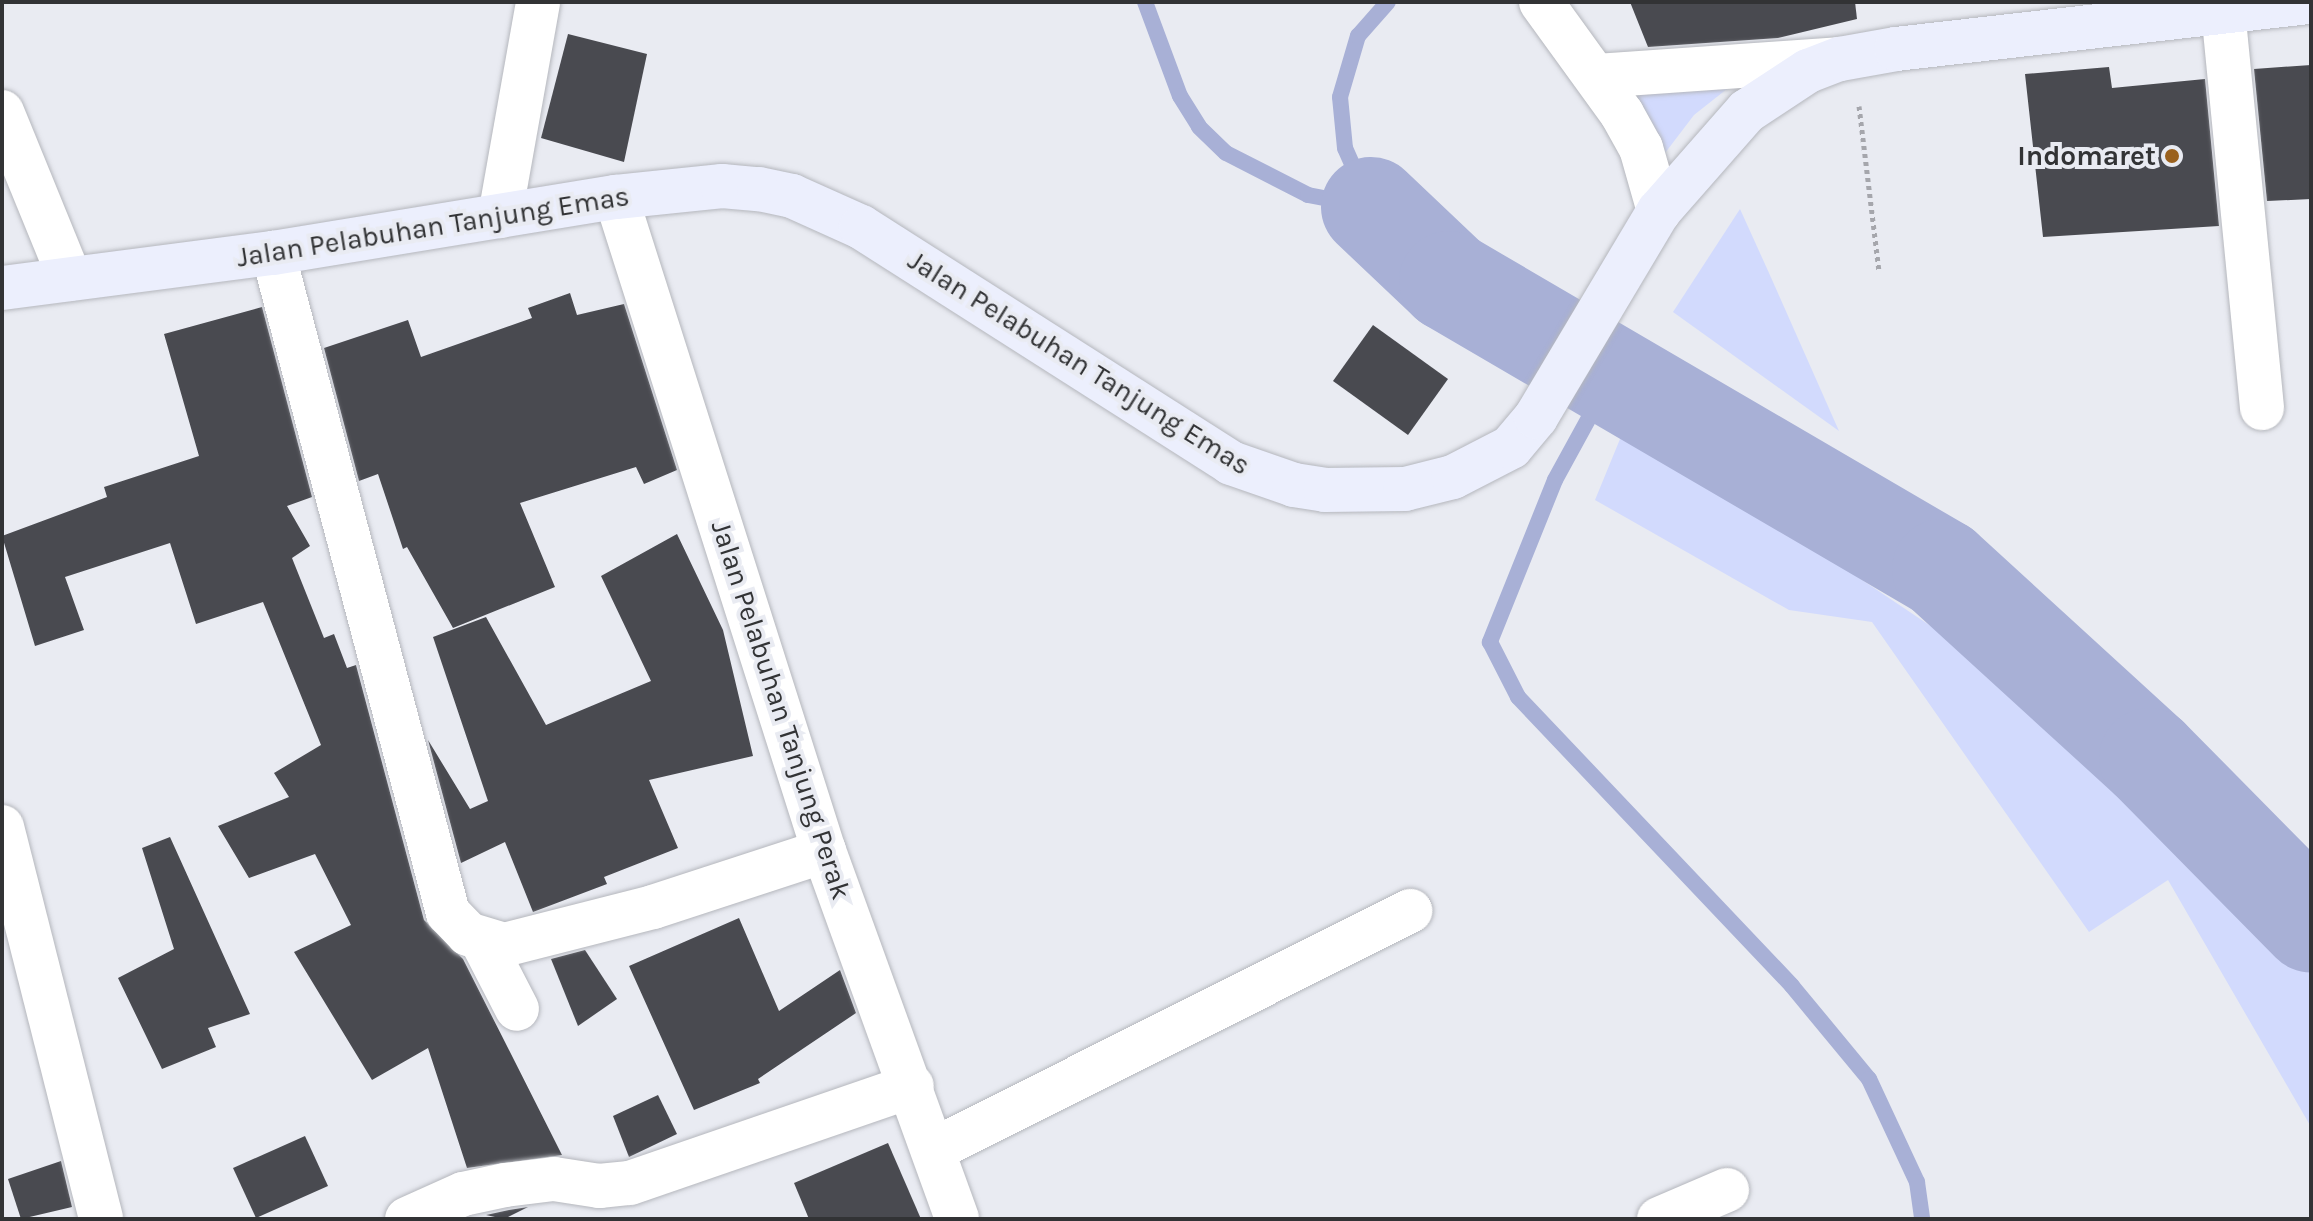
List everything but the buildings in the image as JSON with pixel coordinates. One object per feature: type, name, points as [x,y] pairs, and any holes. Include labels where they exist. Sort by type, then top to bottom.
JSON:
[{"type":"main road","name":"Jalan Pelabuhan Tanjung Emas","points":[[2,288],[273,253],[616,197],[722,186],[792,196],[829,210],[1231,463],[1294,485],[1361,492],[1453,477],[1511,447],[1536,417],[1651,221],[1747,111],[1808,71],[1847,58],[2223,10],[2309,2]]},
{"type":"street","points":[[500,216],[538,2]]},
{"type":"street","points":[[1541,2],[1597,76],[1641,148],[1651,221]]},
{"type":"street","points":[[2223,10],[2262,408]]},
{"type":"street","points":[[1597,76],[1847,58]]},
{"type":"street","points":[[2,112],[70,279]]},
{"type":"street","name":"Jalan Pelabuhan Tanjung Perak","points":[[616,197],[824,851],[912,1086],[957,1219]]},
{"type":"street","points":[[273,253],[448,913],[483,943],[517,1009]]},
{"type":"street","points":[[2,827],[101,1219]]},
{"type":"street","points":[[483,943],[504,945],[653,907],[824,851]]},
{"type":"street","points":[[933,1150],[1410,911]]},
{"type":"street","points":[[407,1219],[463,1194],[505,1185],[554,1179],[599,1186],[630,1183],[912,1086]]},
{"type":"street","points":[[1659,1219],[1727,1190]]},
{"type":"path","points":[[1847,58],[1879,271]]},
{"type":"shaded area","points":[[1737,81],[1694,115],[1662,157],[1623,89]]},
{"type":"shaded area","points":[[1740,209],[1769,273],[1839,431],[1673,312]]},
{"type":"shaded area","points":[[1627,422],[1950,639],[2311,973],[2311,1127],[2168,880],[2089,932],[1872,622],[1789,610],[1595,500]]},
{"type":"waterway","points":[[1145,2],[1180,96],[1199,127],[1226,153],[1308,195],[1371,207]]},
{"type":"waterway","points":[[1371,207],[1345,148],[1340,97],[1358,36],[1388,2]]},
{"type":"waterway","points":[[1371,207],[1449,281],[1942,569],[2149,758],[2311,922]]},
{"type":"waterway","points":[[1613,374],[1555,480],[1490,642],[1518,697],[1792,986],[1869,1079],[1917,1182],[1922,1219]]},
{"type":"place","name":"Indomaret","points":[[2172,156]]}]
